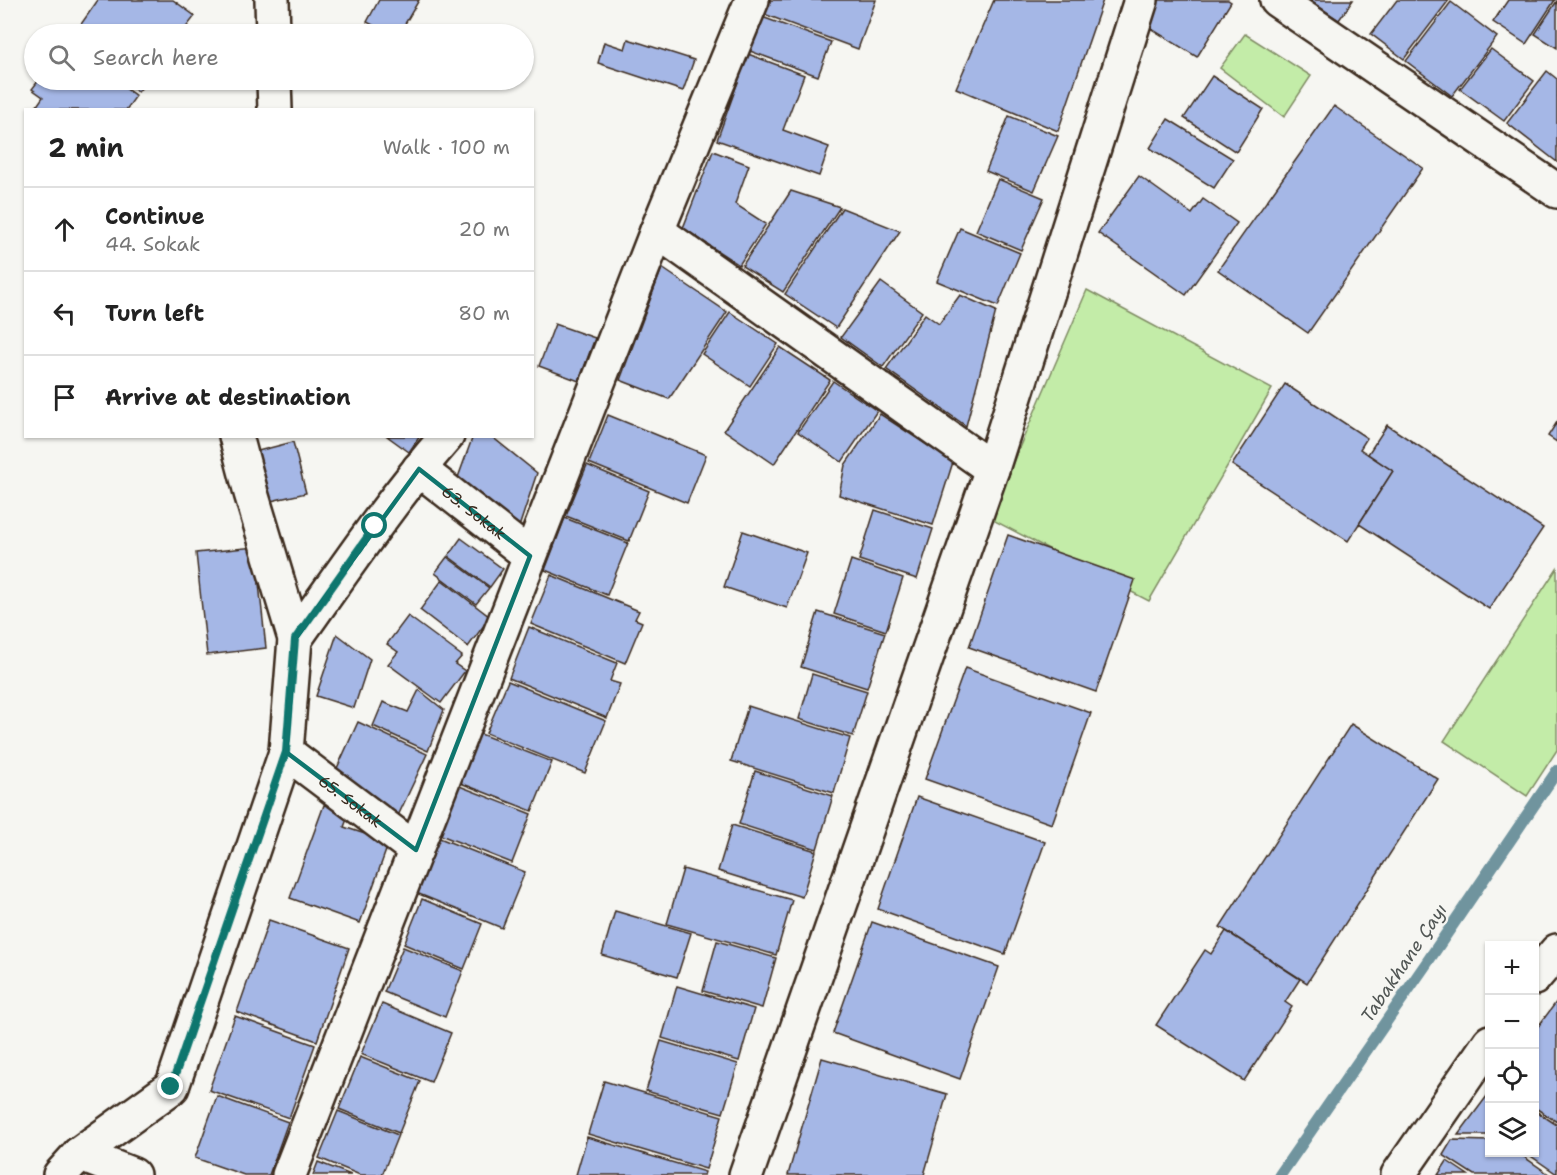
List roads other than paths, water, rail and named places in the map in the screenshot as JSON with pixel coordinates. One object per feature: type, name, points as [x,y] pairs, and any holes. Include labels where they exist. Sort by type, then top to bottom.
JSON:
[{"type":"street","points":[[272,0],[273,24]]},
{"type":"street","points":[[289,1175],[657,231],[752,0]]},
{"type":"street","points":[[746,1175],[992,469],[1141,0]]},
{"type":"street","points":[[1277,0],[1557,191]]},
{"type":"street","points":[[274,90],[275,108]]},
{"type":"street","points":[[657,231],[992,469]]},
{"type":"street","points":[[69,1165],[171,1087],[286,752],[295,639],[237,438]]},
{"type":"street","points":[[295,639],[375,526],[445,438]]},
{"type":"street","name":"63. Sokak","points":[[419,469],[530,556]]},
{"type":"street","name":"65. Sokak","points":[[286,752],[416,850]]},
{"type":"street","points":[[1539,972],[1557,951]]},
{"type":"street","points":[[1398,1175],[1485,1049]]},
{"type":"street","points":[[69,1165],[133,1175]]},
{"type":"waterway","name":"Tabakhane Çayı","points":[[1280,1175],[1557,771]]}]
